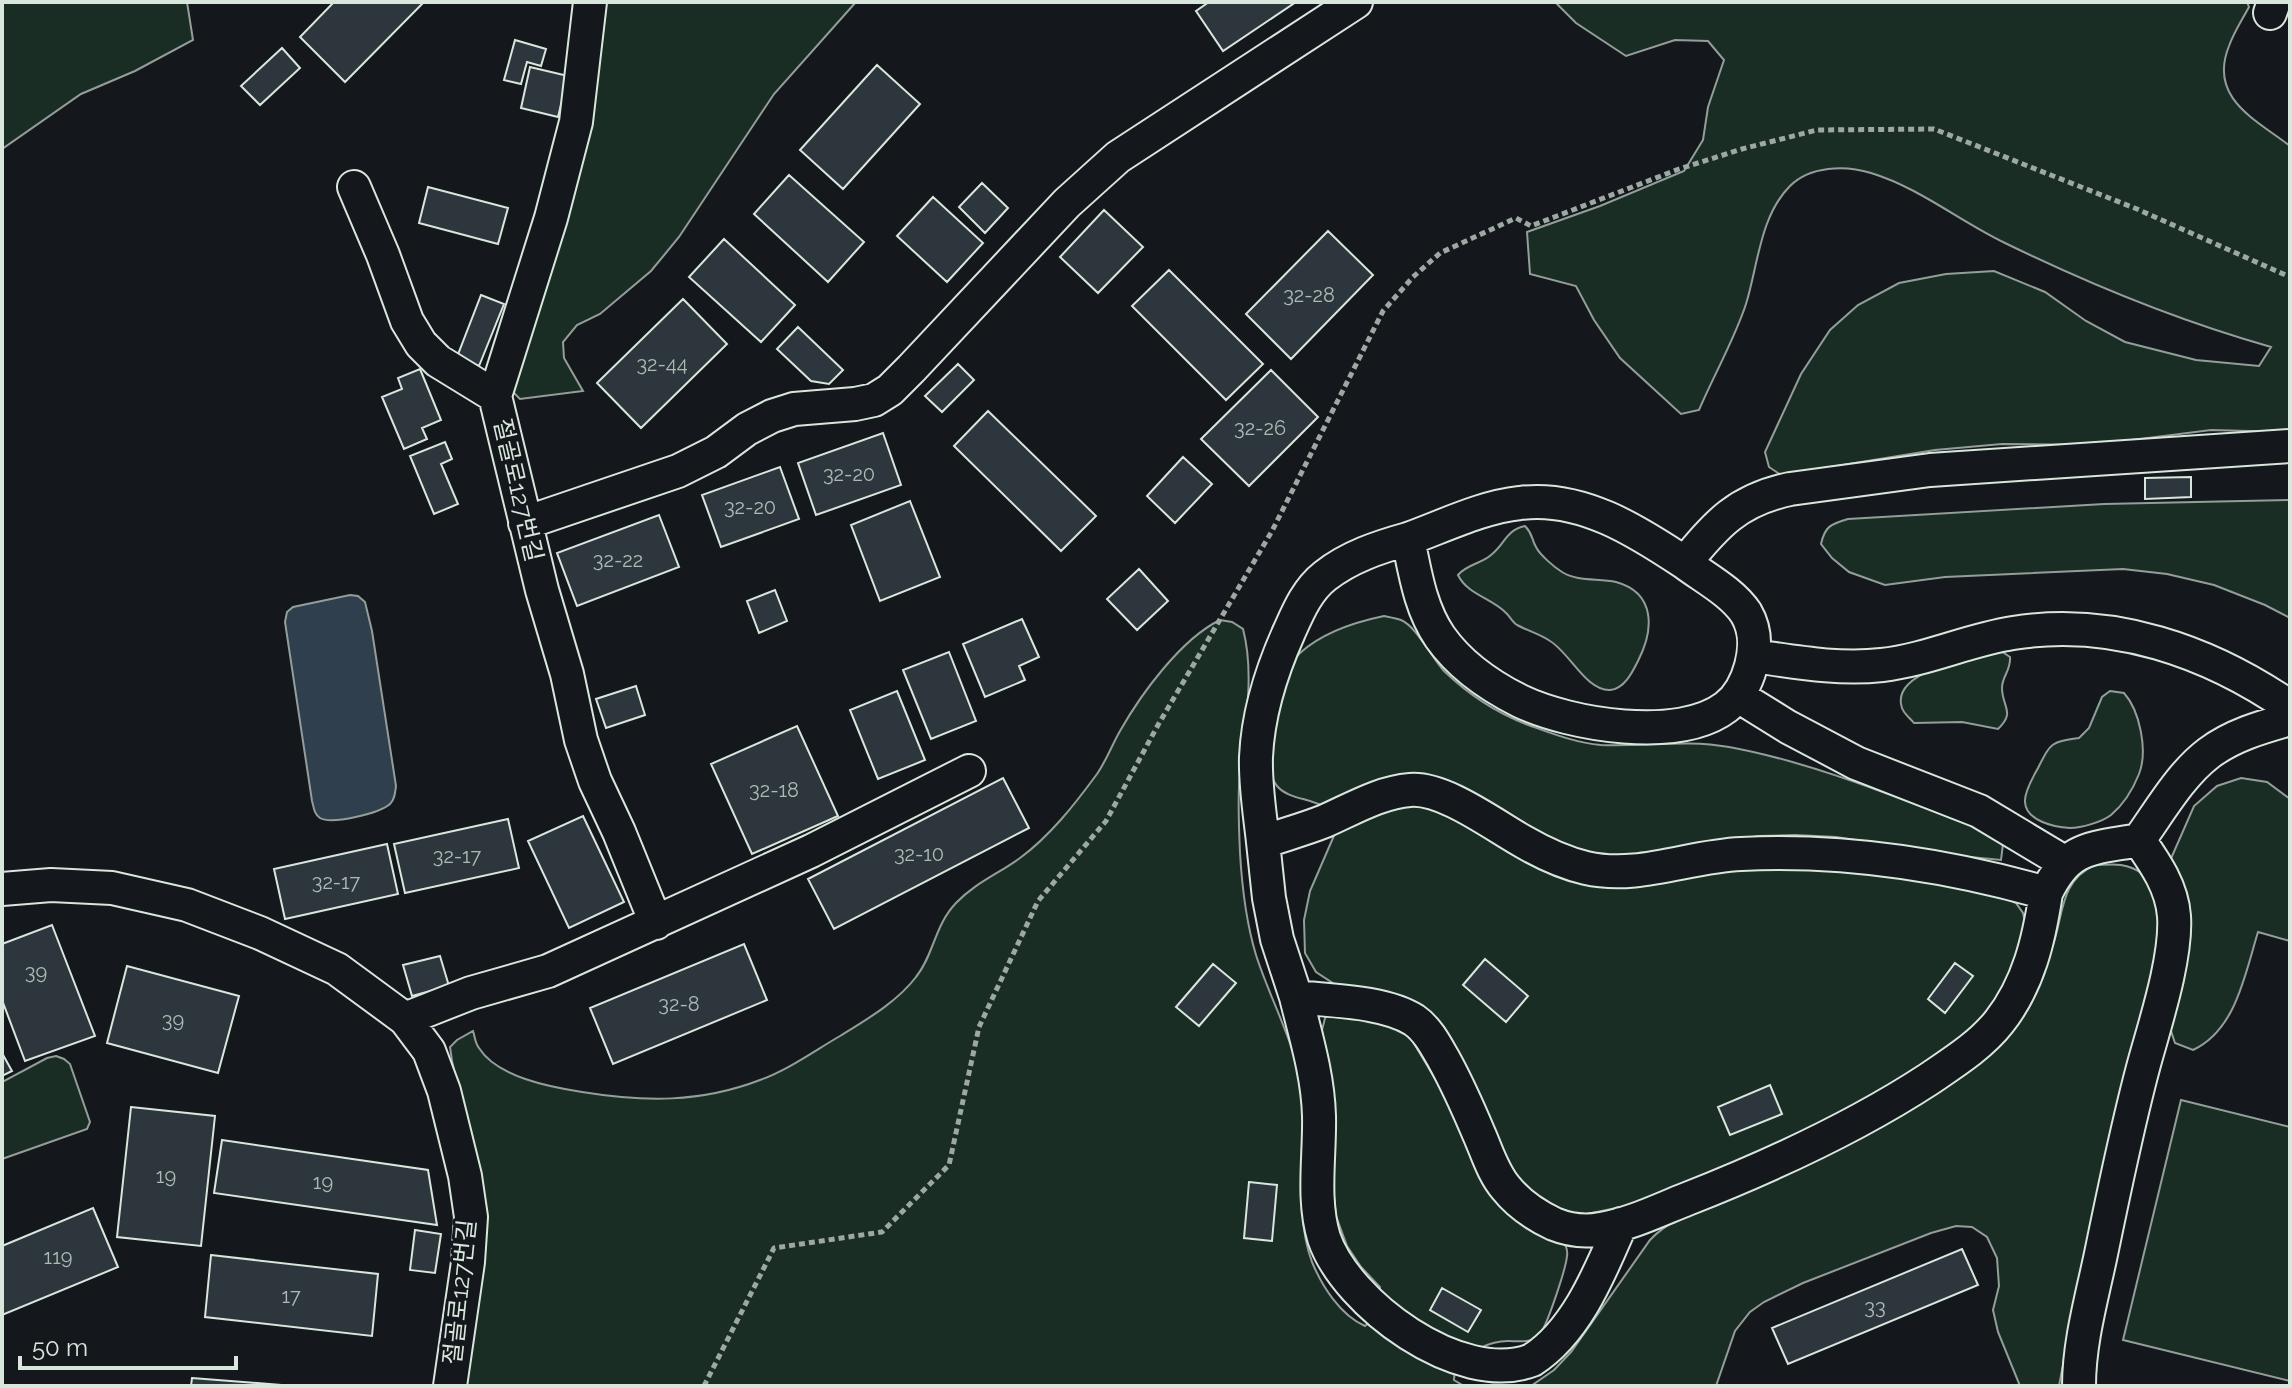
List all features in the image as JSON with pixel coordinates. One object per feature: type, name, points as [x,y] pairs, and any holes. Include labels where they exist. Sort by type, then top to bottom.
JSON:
[{"type":"lane","name":"절골로127번길","points":[[590,2],[576,122],[551,218],[495,396],[525,523],[590,767],[656,923]]},
{"type":"lane","points":[[525,523],[678,471],[716,452],[747,429],[772,416],[794,409],[874,400],[890,390],[1067,203],[1118,157],[1356,2]]},
{"type":"lane","points":[[354,187],[407,321],[421,344],[438,361],[495,396]]},
{"type":"lane","points":[[1685,563],[1726,516],[1749,501],[1790,489],[1930,470],[2290,446]]},
{"type":"lane","points":[[1408,539],[1428,618],[1466,666],[1521,701],[1582,722],[1611,726],[1677,725],[1704,719],[1726,708],[1738,696],[1748,676],[1754,656],[1755,632],[1745,612],[1729,595],[1641,533],[1577,507],[1546,501],[1518,503],[1488,510],[1362,554],[1323,577],[1309,592],[1293,622],[1265,699],[1256,759],[1269,898],[1317,1086],[1319,1212],[1325,1239],[1343,1276],[1363,1302],[1391,1328],[1420,1348],[1445,1362],[1473,1371],[1496,1373],[1516,1369],[1532,1361],[1552,1344],[1570,1321],[1604,1262],[1621,1224]]},
{"type":"lane","points":[[1754,656],[1818,665],[1869,666],[1920,657],[2014,633],[2066,628],[2102,631],[2154,642],[2225,668],[2290,707]]},
{"type":"lane","points":[[1738,696],[1856,763],[1979,811],[2064,862]]},
{"type":"lane","points":[[1296,997],[1396,1011],[1415,1021],[1430,1036],[1454,1077],[1490,1162],[1514,1196],[1553,1223],[1575,1230],[1598,1230],[1621,1224],[1730,1182],[1851,1126],[1893,1102],[1975,1046],[1999,1022],[2016,995],[2032,961],[2040,934],[2046,893],[2064,862],[2090,849],[2139,840],[2195,765],[2211,751],[2260,728],[2290,719]]},
{"type":"lane","points":[[405,1019],[471,993],[548,971],[811,851],[969,771]]},
{"type":"lane","points":[[1263,842],[1321,823],[1371,800],[1413,789],[1433,793],[1465,807],[1526,843],[1586,868],[1645,870],[1736,854],[1823,853],[1866,857],[1999,880],[2046,893]]},
{"type":"lane","points":[[2079,1386],[2080,1356],[2101,1253],[2173,940],[2174,915],[2169,891],[2158,866],[2139,840]]},
{"type":"lane","name":"절골로127번길","points":[[2,889],[51,885],[112,888],[187,905],[260,933],[337,969],[405,1019],[429,1051],[444,1091],[465,1176],[471,1217],[468,1262],[450,1386]]},
{"type":"green space","points":[[2,2],[187,2],[193,40],[135,71],[81,94],[2,149]]},
{"type":"green space","points":[[595,2],[856,2],[774,94],[679,237],[651,271],[600,314],[577,325],[563,342],[564,358],[583,391],[520,399],[508,387]]},
{"type":"green space","points":[[1555,2],[2247,2],[2249,7],[2229,46],[2224,64],[2225,80],[2238,105],[2290,146],[2290,432],[2211,430],[2093,445],[2002,444],[1935,450],[1781,475],[1769,467],[1765,452],[1801,374],[1830,330],[1858,305],[1899,283],[1946,274],[1994,271],[2045,292],[2086,321],[2125,342],[2196,360],[2259,366],[2271,347],[2169,314],[2070,273],[1988,234],[1889,179],[1861,170],[1828,169],[1798,179],[1780,198],[1766,226],[1746,304],[1730,344],[1699,410],[1681,414],[1620,358],[1576,286],[1530,274],[1527,232],[1684,171],[1703,140],[1708,107],[1724,60],[1708,41],[1675,40],[1626,56],[1576,23]]},
{"type":"green space","points":[[2290,500],[2290,618],[2214,585],[2167,574],[2123,569],[1945,577],[1885,585],[1849,572],[1821,544],[1830,527],[1848,519],[2104,504]]},
{"type":"green space","points":[[1525,526],[1541,554],[1562,572],[1581,579],[1616,582],[1629,587],[1645,604],[1649,625],[1647,637],[1630,675],[1619,687],[1601,689],[1593,684],[1557,647],[1515,624],[1499,607],[1467,587],[1458,575],[1487,558],[1510,534]]},
{"type":"green space","points":[[1384,616],[1407,624],[1444,671],[1474,696],[1531,726],[1592,744],[1697,744],[1729,747],[1794,762],[1983,830],[2003,844],[2001,860],[1836,837],[1795,835],[1759,836],[1632,856],[1521,853],[1726,870],[1782,867],[1906,875],[1997,894],[2016,903],[2023,913],[2027,931],[2003,994],[1978,1026],[1844,1119],[1631,1205],[1582,1215],[1559,1213],[1515,1181],[1444,1027],[1424,1009],[1339,987],[1316,972],[1305,953],[1304,920],[1310,891],[1336,831],[1329,811],[1277,786],[1271,774],[1269,757],[1272,717],[1284,679],[1300,653],[1339,629]]},
{"type":"green space","points":[[1220,620],[1232,622],[1243,629],[1247,648],[1249,687],[1239,786],[1243,892],[1256,955],[1301,1080],[1305,1119],[1303,1221],[1312,1262],[1340,1307],[1365,1326],[1369,1323],[1376,1309],[1380,1287],[1347,1246],[1336,1216],[1328,1066],[1322,1030],[1325,1018],[1333,1012],[1348,1012],[1406,1030],[1449,1102],[1565,1244],[1567,1253],[1563,1273],[1538,1337],[1527,1341],[1493,1343],[1472,1353],[1455,1368],[1454,1380],[1464,1386],[465,1386],[482,1194],[450,1047],[473,1031],[478,1046],[487,1058],[511,1073],[555,1087],[628,1098],[694,1097],[716,1093],[738,1088],[791,1066],[870,1017],[908,986],[922,968],[943,921],[956,903],[1020,858],[1052,830],[1097,774],[1129,716],[1163,669],[1191,640]]},
{"type":"green space","points":[[2001,651],[2010,657],[2010,662],[2002,688],[2007,714],[1998,729],[1962,722],[1914,723],[1904,712],[1902,695],[1909,684],[1922,675],[1956,661]]},
{"type":"green space","points":[[2110,691],[2124,693],[2141,732],[2142,765],[2131,791],[2111,815],[2091,824],[2064,827],[2035,818],[2027,809],[2025,798],[2046,753],[2057,742],[2079,738],[2089,728],[2102,697]]},
{"type":"green space","points":[[2241,778],[2267,782],[2290,799],[2290,941],[2258,932],[2243,983],[2229,1015],[2208,1041],[2193,1050],[2175,1043],[2168,1022],[2169,863],[2194,806],[2217,786]]},
{"type":"green space","points":[[2095,865],[2121,865],[2144,875],[2159,905],[2162,941],[2081,1270],[2059,1386],[2020,1386],[1998,1332],[1993,1310],[1999,1286],[1997,1258],[1987,1237],[1972,1227],[1956,1226],[1803,1283],[1764,1302],[1750,1312],[1735,1331],[1716,1386],[1531,1386],[1554,1370],[1571,1352],[1650,1240],[1663,1229],[1707,1206],[2028,997],[2051,951],[2068,891],[2083,872]]},
{"type":"green space","points":[[56,1056],[70,1064],[90,1122],[87,1129],[2,1159],[2,1082]]},
{"type":"green space","points":[[2181,1100],[2290,1127],[2290,1381],[2123,1340]]},
{"type":"water","points":[[358,596],[365,602],[372,631],[396,786],[390,804],[377,811],[326,820],[314,811],[285,622],[287,612],[293,607]]},
{"type":"building","points":[[334,2],[424,2],[345,82],[300,37]]},
{"type":"building","points":[[1209,2],[1296,2],[1223,51],[1196,11]]},
{"type":"building","points":[[515,40],[546,49],[541,66],[527,62],[521,84],[504,80]]},
{"type":"building","points":[[282,48],[300,68],[260,105],[241,86]]},
{"type":"building","points":[[877,65],[920,104],[843,189],[800,150]]},
{"type":"building","points":[[530,67],[568,76],[558,117],[521,108]]},
{"type":"building","points":[[789,175],[864,242],[828,282],[754,214]]},
{"type":"building","points":[[982,183],[1008,208],[985,233],[959,207]]},
{"type":"building","points":[[428,187],[508,208],[498,244],[419,223]]},
{"type":"building","points":[[933,197],[983,243],[947,282],[897,236]]},
{"type":"building","points":[[1104,210],[1143,247],[1098,293],[1060,257]]},
{"type":"building","points":[[1328,231],[1373,275],[1291,359],[1246,314]]},
{"type":"building","points":[[724,239],[795,305],[761,342],[689,277]]},
{"type":"building","points":[[1169,270],[1263,364],[1226,400],[1132,306]]},
{"type":"building","points":[[481,295],[504,304],[479,366],[457,357]]},
{"type":"building","points":[[683,299],[727,344],[641,428],[597,383]]},
{"type":"building","points":[[798,327],[843,370],[829,384],[811,381],[777,349]]},
{"type":"building","points":[[958,364],[974,380],[942,412],[925,396]]},
{"type":"building","points":[[420,369],[441,420],[422,428],[427,439],[404,449],[382,397],[402,389],[398,378]]},
{"type":"building","points":[[1271,370],[1318,417],[1249,486],[1201,439]]},
{"type":"building","points":[[988,411],[1096,516],[1061,551],[954,446]]},
{"type":"building","points":[[883,433],[901,485],[816,515],[798,463]]},
{"type":"building","points":[[445,442],[452,459],[441,464],[458,504],[434,514],[410,456]]},
{"type":"building","points":[[1183,457],[1212,484],[1175,523],[1147,496]]},
{"type":"building","points":[[780,467],[799,519],[721,547],[702,495]]},
{"type":"building","points":[[2191,477],[2191,497],[2145,499],[2145,478]]},
{"type":"building","points":[[910,501],[940,577],[880,601],[851,525]]},
{"type":"building","points":[[659,515],[679,567],[577,606],[557,553]]},
{"type":"building","points":[[1139,569],[1168,601],[1137,630],[1107,599]]},
{"type":"building","points":[[775,590],[787,621],[759,633],[747,601]]},
{"type":"building","points":[[1022,619],[1039,657],[1019,666],[1025,680],[985,697],[963,644]]},
{"type":"building","points":[[949,652],[976,721],[931,739],[903,670]]},
{"type":"building","points":[[636,686],[645,715],[606,728],[596,699]]},
{"type":"building","points":[[897,691],[925,760],[878,779],[850,710]]},
{"type":"building","points":[[797,726],[838,816],[752,854],[711,764]]},
{"type":"building","points":[[1003,778],[1029,828],[834,929],[808,879]]},
{"type":"building","points":[[583,816],[624,902],[569,928],[528,841]]},
{"type":"building","points":[[508,819],[519,868],[405,893],[394,844]]},
{"type":"building","points":[[387,844],[398,894],[285,919],[274,869]]},
{"type":"building","points":[[52,925],[95,1036],[25,1061],[2,1000],[2,944]]},
{"type":"building","points":[[744,944],[767,1000],[613,1064],[590,1008]]},
{"type":"building","points":[[440,956],[449,986],[412,996],[403,965]]},
{"type":"building","points":[[1485,959],[1528,996],[1506,1022],[1463,985]]},
{"type":"building","points":[[1955,963],[1973,976],[1945,1013],[1928,999]]},
{"type":"building","points":[[1213,964],[1236,983],[1199,1026],[1176,1007]]},
{"type":"building","points":[[127,966],[239,996],[218,1073],[107,1043]]},
{"type":"building","points":[[2,1053],[12,1071],[2,1076]]},
{"type":"building","points":[[1770,1085],[1782,1114],[1730,1135],[1718,1107]]},
{"type":"building","points":[[131,1107],[215,1116],[201,1246],[117,1237]]},
{"type":"building","points":[[222,1140],[428,1170],[437,1225],[214,1193]]},
{"type":"building","points":[[1249,1182],[1277,1185],[1272,1241],[1244,1238]]},
{"type":"building","points":[[93,1208],[118,1267],[2,1315],[2,1246]]},
{"type":"building","points":[[415,1230],[441,1234],[435,1273],[410,1270]]},
{"type":"building","points":[[1962,1249],[1978,1285],[1788,1364],[1772,1328]]},
{"type":"building","points":[[211,1255],[378,1274],[372,1336],[205,1317]]},
{"type":"building","points":[[1442,1288],[1481,1310],[1468,1332],[1430,1310]]},
{"type":"building","points":[[192,1378],[294,1386],[191,1386]]}]
